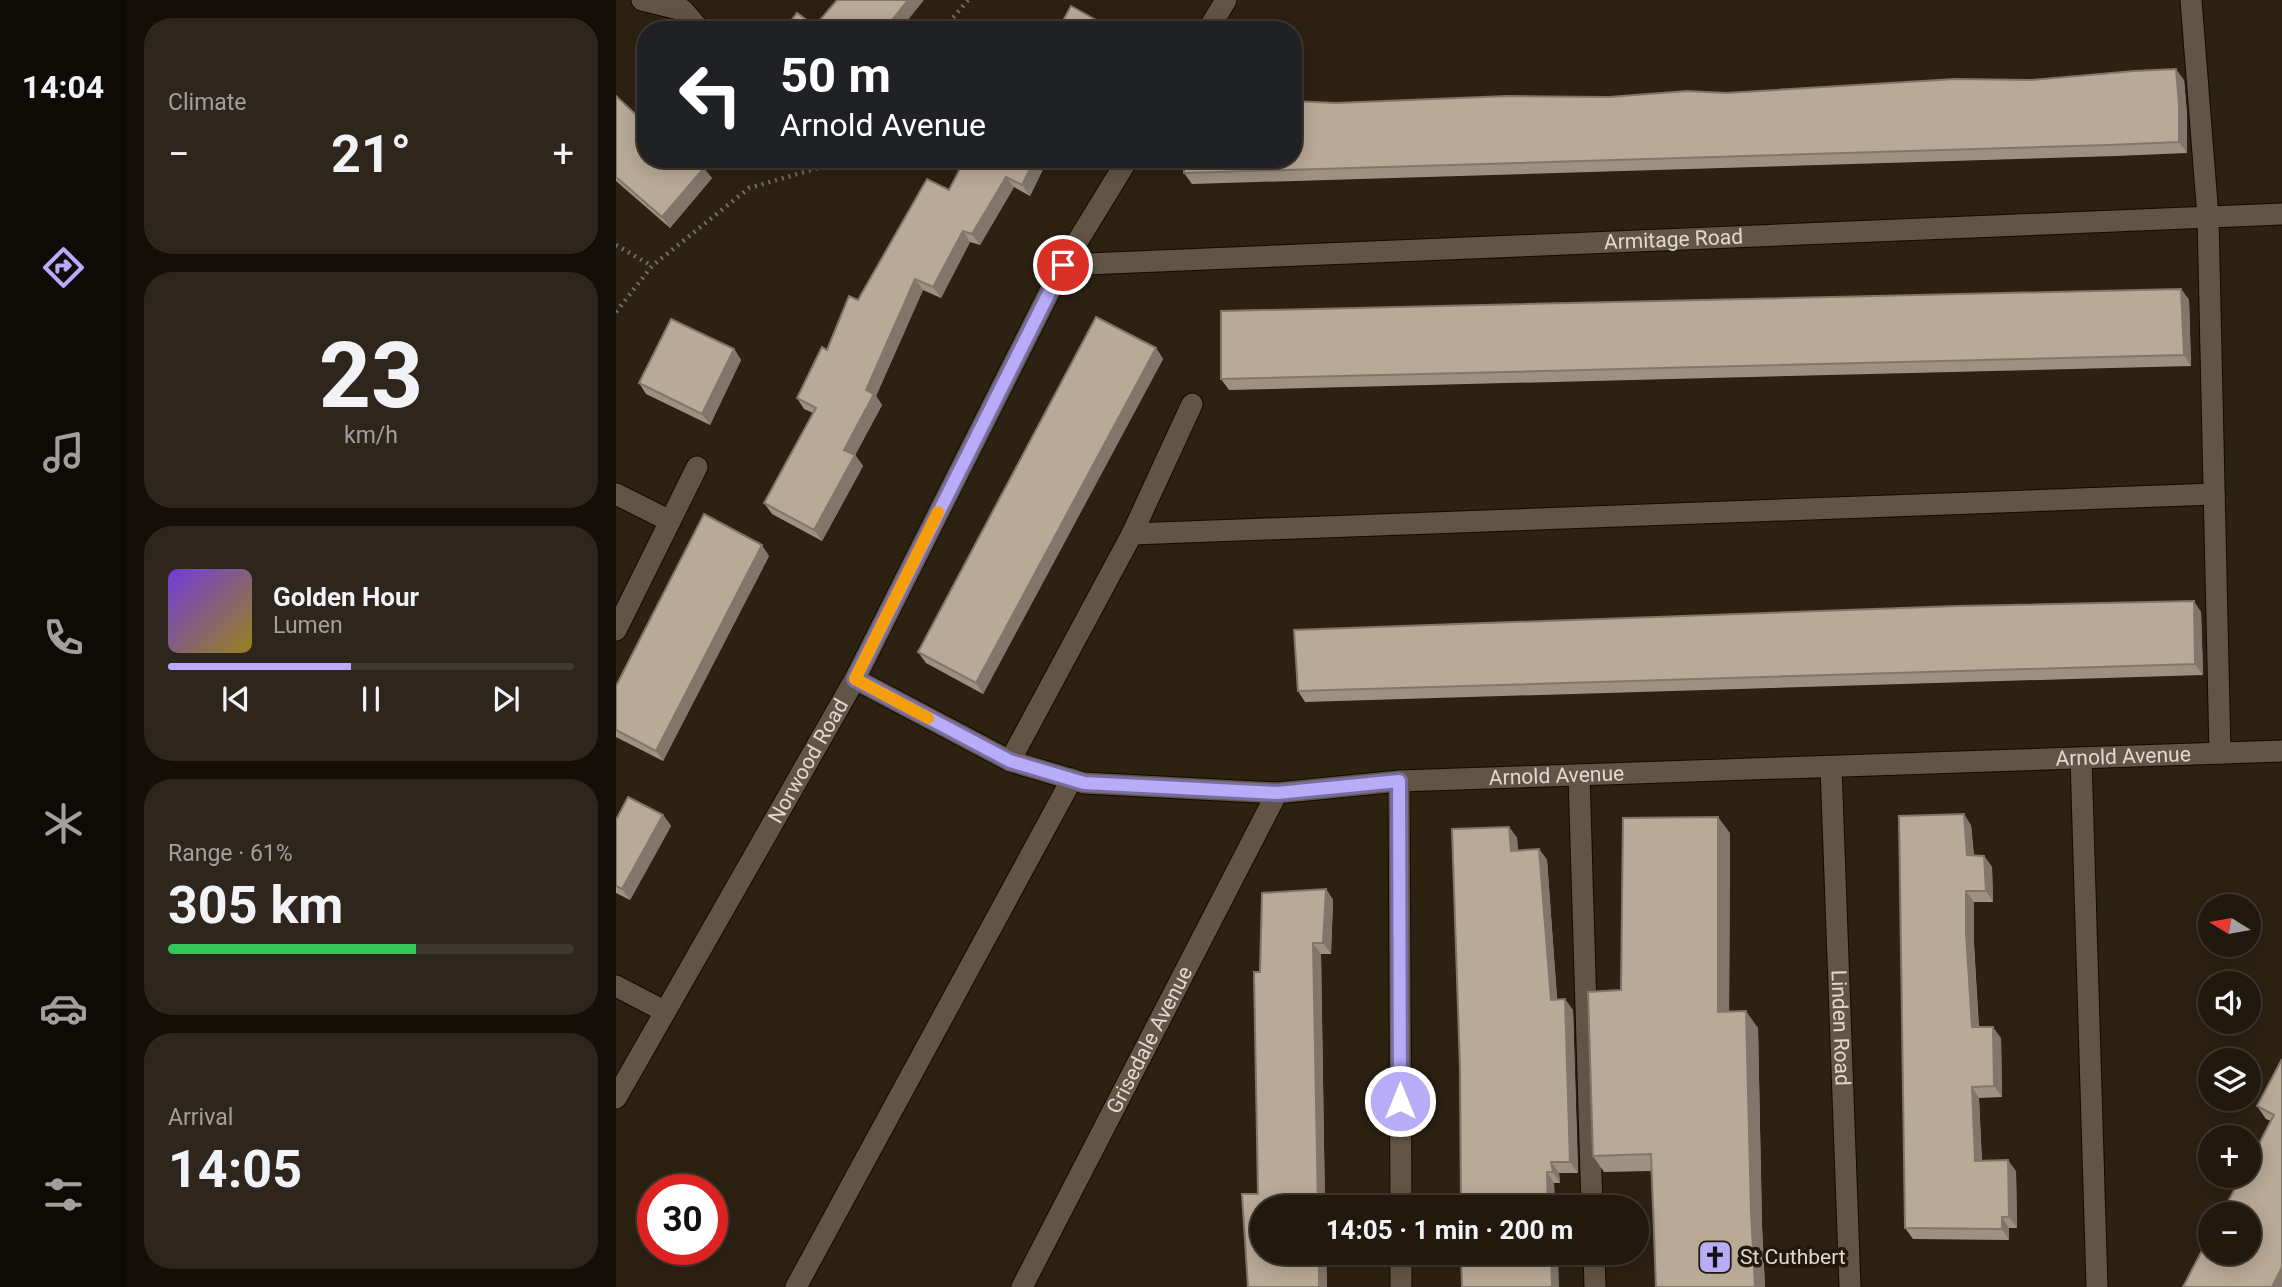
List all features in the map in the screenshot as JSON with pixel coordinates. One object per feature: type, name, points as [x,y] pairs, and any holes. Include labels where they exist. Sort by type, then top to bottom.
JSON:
[{"type":"street","points":[[642,0],[683,10],[692,21]]},
{"type":"street","points":[[1213,21],[1226,0]]},
{"type":"street","points":[[2192,0],[2208,217],[2220,753]]},
{"type":"street","name":"Norwood Road","points":[[616,1098],[855,679],[1063,265],[1122,168]]},
{"type":"street","name":"Armitage Road","points":[[1063,265],[2282,214]]},
{"type":"street","points":[[1010,761],[1132,534],[1192,404]]},
{"type":"street","points":[[616,630],[697,467]]},
{"type":"street","points":[[616,494],[670,521]]},
{"type":"street","points":[[1132,534],[2214,494]]},
{"type":"street","name":"Arnold Avenue","points":[[855,679],[1010,761],[1084,783],[1277,793],[1399,781],[2282,751]]},
{"type":"street","points":[[2081,758],[2097,1287]]},
{"type":"street","name":"Linden Road","points":[[1831,767],[1850,1287]]},
{"type":"street","points":[[1579,775],[1592,1195]]},
{"type":"street","points":[[796,1287],[1072,779]]},
{"type":"street","points":[[1399,781],[1401,1195]]},
{"type":"street","name":"Grisedale Avenue","points":[[1022,1287],[1277,793]]},
{"type":"street","points":[[616,986],[664,1011]]},
{"type":"street","points":[[1401,1265],[1401,1287]]},
{"type":"street","points":[[1594,1265],[1595,1287]]},
{"type":"path","points":[[951,21],[968,0]]},
{"type":"path","points":[[616,312],[652,266],[749,188],[818,168]]},
{"type":"path","points":[[616,245],[652,266]]},
{"type":"building","points":[[837,0],[908,0],[891,21],[819,21]]},
{"type":"building","points":[[1071,6],[1098,21],[1063,21]]},
{"type":"building","points":[[797,13],[808,21],[791,21]]},
{"type":"building","points":[[2176,69],[2179,142],[1184,173],[1184,168],[1302,168],[1302,101],[1336,103],[1507,96],[1609,97],[1687,91],[1726,93],[1955,79],[2031,80]]},
{"type":"building","points":[[616,96],[637,116],[637,168],[704,168],[662,217],[616,177]]},
{"type":"building","points":[[960,168],[1030,168],[1022,185],[1006,177],[972,234],[963,231],[933,287],[915,279],[866,390],[874,394],[844,450],[855,455],[814,530],[764,503],[816,408],[797,398],[822,347],[827,350],[849,296],[858,300],[927,179],[949,190]]},
{"type":"building","points":[[2181,289],[2184,355],[1221,379],[1221,311]]},
{"type":"building","points":[[1096,317],[1156,348],[976,683],[918,652]]},
{"type":"building","points":[[671,319],[734,349],[702,414],[639,383]]},
{"type":"building","points":[[704,514],[762,545],[656,751],[616,730],[616,686]]},
{"type":"building","points":[[2194,601],[2195,664],[1298,691],[1294,630],[1957,606]]},
{"type":"building","points":[[628,797],[663,815],[622,889],[616,886],[616,818]]},
{"type":"building","points":[[1964,814],[1967,855],[1984,856],[1986,891],[1966,891],[1972,1027],[1993,1027],[1994,1086],[1972,1087],[1975,1161],[2008,1160],[2009,1217],[2002,1217],[2002,1229],[1905,1228],[1899,816]]},
{"type":"building","points":[[1718,817],[1718,1012],[1746,1011],[1755,1287],[1656,1287],[1651,1154],[1593,1156],[1588,992],[1621,990],[1623,818]]},
{"type":"building","points":[[1509,827],[1511,851],[1539,849],[1551,1000],[1565,999],[1570,1162],[1551,1162],[1553,1172],[1547,1172],[1548,1195],[1461,1195],[1460,1068],[1452,829]]},
{"type":"building","points":[[1326,889],[1323,943],[1313,943],[1318,1195],[1250,1195],[1250,1265],[1319,1265],[1319,1287],[1248,1287],[1242,1194],[1258,1194],[1254,972],[1260,972],[1262,893]]},
{"type":"building","points":[[2282,1059],[2282,1267],[2272,1287],[2183,1287],[2198,1258],[2198,1265],[2261,1265],[2261,1202],[2228,1202],[2235,1188],[2261,1188],[2261,1140],[2274,1115],[2261,1108],[2261,1098]]},
{"type":"building","points":[[1461,1265],[1551,1265],[1552,1287],[1462,1287]]},
{"type":"slow traffic","points":[[928,718],[855,679],[938,512]]},
{"type":"place","name":"St Cuthbert","points":[[1715,1257]]},
{"type":"route","points":[[1063,265],[855,679],[1010,761],[1084,783],[1277,793],[1399,781],[1400,1101]]}]
